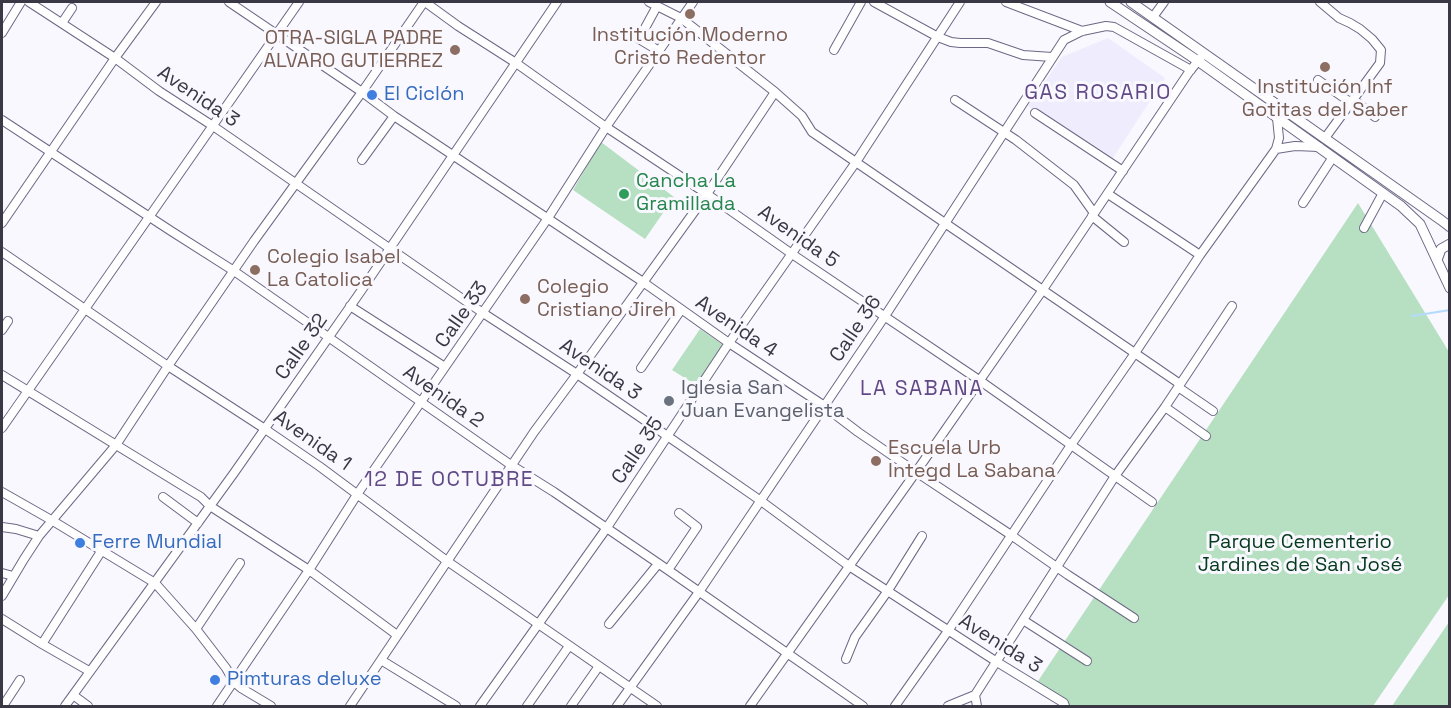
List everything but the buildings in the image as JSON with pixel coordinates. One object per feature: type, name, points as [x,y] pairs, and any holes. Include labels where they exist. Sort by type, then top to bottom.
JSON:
[{"type":"main road","points":[[1110,2],[1401,206],[1420,224],[1448,284]]},
{"type":"main road","points":[[1131,2],[1449,227]]},
{"type":"main road","points":[[1437,260],[1441,249],[1449,244]]},
{"type":"street","points":[[2,33],[21,2]]},
{"type":"street","name":"Avenida 3","points":[[29,2],[114,58],[483,313],[577,374],[761,501],[887,592],[1065,705]]},
{"type":"street","points":[[2,223],[114,58],[156,2]]},
{"type":"street","name":"Avenida 4","points":[[229,2],[394,116],[643,282],[916,472],[1134,618]]},
{"type":"street","points":[[2,428],[299,2]]},
{"type":"street","points":[[2,596],[39,536],[116,445],[254,240],[362,92],[424,2]]},
{"type":"street","name":"Avenida 5","points":[[424,2],[979,380],[1152,502]]},
{"type":"street","name":"Calle 32","points":[[65,706],[265,429],[558,2]]},
{"type":"street","points":[[649,2],[681,18],[775,92],[802,116],[812,132],[1042,291],[1135,352],[1213,411]]},
{"type":"street","name":"Calle 33","points":[[217,706],[358,493],[548,218],[606,127],[693,2]]},
{"type":"street","points":[[834,50],[861,2]]},
{"type":"street","points":[[874,2],[951,42],[988,43],[1023,55],[1053,57]]},
{"type":"street","name":"Calle 35","points":[[480,706],[606,529],[729,343],[856,162],[960,2]]},
{"type":"street","points":[[1006,2],[1082,31],[1106,26],[1114,27],[1191,70]]},
{"type":"street","points":[[1153,17],[1164,2]]},
{"type":"street","points":[[1320,2],[1339,18],[1360,29],[1381,50],[1380,63],[1325,138]]},
{"type":"street","points":[[657,6],[639,39],[659,51]]},
{"type":"street","points":[[62,23],[72,8]]},
{"type":"street","name":"Calle 36","points":[[617,706],[761,501],[946,224],[1064,40],[1082,31]]},
{"type":"street","points":[[750,706],[916,472],[1042,291],[1191,70],[1205,53]]},
{"type":"street","points":[[1318,81],[1375,117]]},
{"type":"street","points":[[350,706],[511,465],[707,194],[775,92]]},
{"type":"street","points":[[955,100],[1016,140],[1074,185],[1093,215],[1124,242]]},
{"type":"street","points":[[1035,113],[1123,171]]},
{"type":"street","points":[[362,160],[394,116]]},
{"type":"street","points":[[895,706],[1200,255],[1276,149],[1279,138],[1277,118]]},
{"type":"street","name":"Avenida 2","points":[[2,120],[234,271],[511,465],[668,570],[863,706]]},
{"type":"street","points":[[1276,149],[1295,146],[1319,147]]},
{"type":"street","points":[[1303,203],[1333,157]]},
{"type":"street","points":[[1364,228],[1383,193]]},
{"type":"street","points":[[1108,194],[1200,255]]},
{"type":"street","name":"Avenida 1","points":[[2,252],[358,493],[447,561],[657,706]]},
{"type":"street","points":[[350,306],[445,368]]},
{"type":"street","points":[[948,706],[975,695],[1115,476],[1165,407],[1232,306]]},
{"type":"street","points":[[641,368],[681,310]]},
{"type":"street","points":[[2,330],[8,321]]},
{"type":"street","points":[[2,375],[201,497],[210,506],[309,570],[397,635]]},
{"type":"street","points":[[1165,407],[1206,436]]},
{"type":"street","points":[[2,492],[53,520],[155,583],[196,629],[234,682],[271,706]]},
{"type":"street","points":[[164,497],[198,524]]},
{"type":"street","points":[[668,570],[697,527],[679,513]]},
{"type":"street","points":[[2,527],[39,536]]},
{"type":"street","points":[[846,659],[855,637],[922,536]]},
{"type":"street","points":[[42,645],[102,550]]},
{"type":"street","points":[[196,629],[240,563]]},
{"type":"street","points":[[609,624],[658,564]]},
{"type":"street","points":[[2,573],[13,576]]},
{"type":"street","points":[[2,618],[42,645],[89,671]]},
{"type":"street","points":[[1023,620],[1087,661]]},
{"type":"street","points":[[527,706],[569,646]]},
{"type":"street","points":[[381,660],[456,706]]},
{"type":"street","points":[[571,706],[599,666]]},
{"type":"street","points":[[3,706],[20,680]]},
{"type":"street","points":[[73,695],[88,706]]},
{"type":"street","points":[[975,695],[977,706]]},
{"type":"shaded area","points":[[1108,38],[1165,78],[1109,164],[1028,106],[1062,57]]},
{"type":"green space","name":"Cancha La Gramillada","points":[[601,142],[674,197],[645,239],[573,190]]},
{"type":"green space","name":"Parque Cementerio Jardines de San José","points":[[1358,203],[1449,352],[1449,595],[1373,706],[1069,706],[1034,687]]},
{"type":"green space","points":[[700,329],[723,345],[696,385],[672,370]]},
{"type":"green space","points":[[1449,622],[1449,706],[1392,706]]},
{"type":"waterway","points":[[1412,316],[1450,310]]},
{"type":"place","name":"Institución Moderno Cristo Redentor","points":[[690,14]]},
{"type":"place","name":"OTRA-SIGLA PADRE ALVARO GUTIERREZ","points":[[455,50]]},
{"type":"place","name":"Institución Inf Gotitas del Saber","points":[[1325,67]]},
{"type":"place","name":"El Ciclón","points":[[372,95]]},
{"type":"place","name":"Cancha La Gramillada","points":[[624,194]]},
{"type":"place","name":"Colegio Isabel La Catolica","points":[[255,270]]},
{"type":"place","name":"Colegio Cristiano Jireh","points":[[525,299]]},
{"type":"place","name":"Iglesia San Juan Evangelista","points":[[669,401]]},
{"type":"place","name":"Escuela Urb Integd La Sabana","points":[[876,461]]},
{"type":"place","name":"Ferre Mundial","points":[[80,543]]},
{"type":"place","name":"Pimturas deluxe","points":[[215,680]]},
{"type":"district","name":"GAS ROSARIO","points":[[1098,93]]},
{"type":"district","name":"LA SABANA","points":[[922,389]]},
{"type":"district","name":"12 DE OCTUBRE","points":[[449,480]]}]
